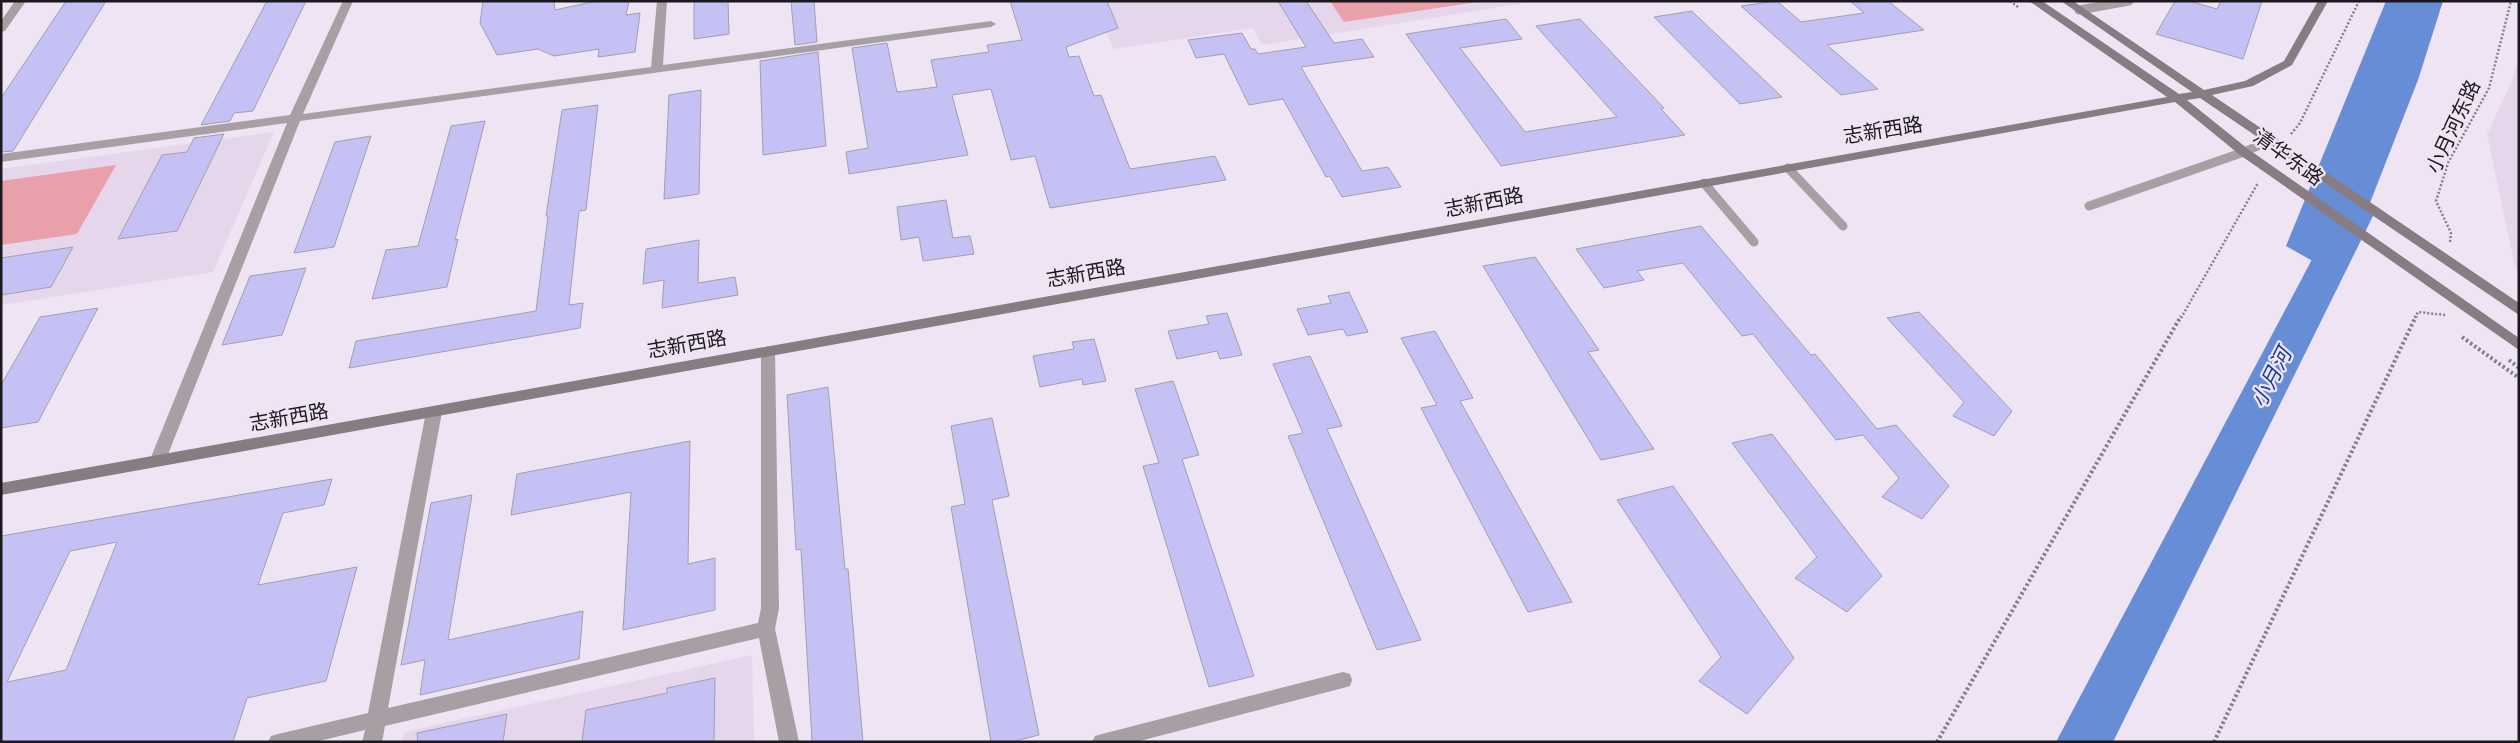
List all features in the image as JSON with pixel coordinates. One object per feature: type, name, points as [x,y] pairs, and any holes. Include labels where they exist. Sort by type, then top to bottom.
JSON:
[{"type":"street","points":[[1,29],[21,1]]},
{"type":"street","points":[[157,462],[294,120],[348,1]]},
{"type":"street","points":[[657,69],[662,1]]},
{"type":"street","name":"清华东路","points":[[2034,1],[2178,99],[2244,152],[2519,345]]},
{"type":"street","name":"清华东路","points":[[2066,1],[2519,310]]},
{"type":"street","name":"志新西路","points":[[1,489],[2204,94],[2249,84],[2288,63],[2323,1]]},
{"type":"street","points":[[1,158],[294,120],[991,24]]},
{"type":"street","points":[[768,351],[770,608],[766,629],[789,742]]},
{"type":"street","points":[[372,742],[434,412]]},
{"type":"street","points":[[278,742],[766,629]]},
{"type":"street","points":[[1102,742],[1343,680]]},
{"type":"lane","points":[[2079,10],[2129,1]]},
{"type":"lane","points":[[2089,206],[2244,152],[2271,140]]},
{"type":"lane","points":[[1788,168],[1843,226]]},
{"type":"lane","points":[[1704,183],[1754,242]]},
{"type":"path","points":[[2282,148],[2300,123],[2359,1]]},
{"type":"path","name":"小月河东路","points":[[2449,263],[2451,233],[2436,201],[2448,163],[2489,88],[2511,1]]},
{"type":"path","points":[[1937,742],[2267,168]]},
{"type":"path","points":[[2214,742],[2418,312],[2445,315]]},
{"type":"path","points":[[2462,337],[2519,378]]},
{"type":"shaded area","points":[[1095,1],[1538,1],[1262,45],[1253,28],[1113,49]]},
{"type":"shaded area","points":[[1330,1],[1484,1],[1344,22]]},
{"type":"shaded area","points":[[2519,57],[2519,270],[2515,267],[2487,134],[2511,83]]},
{"type":"shaded area","points":[[274,132],[213,272],[1,305],[1,169]]},
{"type":"shaded area","points":[[116,165],[77,234],[1,245],[1,181]]},
{"type":"shaded area","points":[[752,655],[754,742],[402,742],[404,732]]},
{"type":"water","points":[[2386,1],[2443,1],[2418,80],[2341,277],[2286,246]]},
{"type":"building","points":[[66,1],[106,1],[13,151],[1,152],[1,98]]},
{"type":"building","points":[[267,1],[306,1],[253,111],[234,113],[230,121],[201,125]]},
{"type":"building","points":[[483,1],[554,1],[555,10],[596,1],[629,1],[626,15],[640,13],[635,52],[598,57],[599,49],[554,56],[538,49],[497,55],[480,23]]},
{"type":"building","points":[[694,1],[728,1],[729,34],[694,39]]},
{"type":"building","points":[[791,1],[814,1],[817,42],[795,45]]},
{"type":"building","points":[[1010,1],[1107,1],[1118,28],[1066,47],[1069,57],[1079,56],[1094,96],[1101,95],[1130,169],[1215,156],[1226,180],[1050,208],[1035,156],[1011,160],[991,89],[952,95],[968,155],[849,174],[846,152],[868,148],[852,48],[887,43],[897,92],[937,87],[931,60],[989,52],[987,45],[1022,40]]},
{"type":"building","points":[[1278,1],[1306,1],[1334,43],[1362,39],[1374,57],[1301,67],[1362,171],[1388,167],[1401,187],[1342,197],[1330,176],[1326,177],[1283,99],[1249,105],[1224,54],[1196,58],[1188,40],[1242,33],[1251,49],[1255,49],[1258,54],[1306,47]]},
{"type":"building","points":[[1777,1],[1801,22],[1864,13],[1850,1],[1888,1],[1924,30],[1827,45],[1878,89],[1841,95],[1741,6]]},
{"type":"building","points":[[2175,1],[2189,1],[2217,9],[2221,1],[2262,1],[2243,59],[2156,34]]},
{"type":"building","points":[[1692,11],[1782,97],[1740,104],[1654,17]]},
{"type":"building","points":[[1506,19],[1522,39],[1460,48],[1525,132],[1617,117],[1536,26],[1580,19],[1664,108],[1661,109],[1685,135],[1501,166],[1406,34]]},
{"type":"building","points":[[818,52],[826,146],[763,155],[760,61]]},
{"type":"building","points":[[701,90],[699,194],[664,199],[669,95]]},
{"type":"building","points":[[598,105],[586,210],[579,211],[569,305],[583,303],[580,328],[349,368],[356,341],[536,311],[548,216],[546,216],[562,110]]},
{"type":"building","points":[[485,121],[455,240],[458,239],[447,287],[372,299],[386,250],[418,246],[451,126]]},
{"type":"building","points":[[224,134],[177,231],[118,239],[162,155],[187,152],[194,138]]},
{"type":"building","points":[[371,136],[334,247],[294,253],[335,142]]},
{"type":"building","points":[[946,200],[953,238],[970,236],[974,254],[923,261],[919,237],[901,240],[897,207]]},
{"type":"building","points":[[1701,226],[1811,355],[1815,354],[1877,429],[1896,425],[1949,486],[1922,519],[1882,497],[1899,478],[1863,435],[1836,440],[1753,334],[1742,336],[1683,263],[1637,271],[1644,280],[1604,288],[1576,249]]},
{"type":"building","points":[[699,240],[698,283],[735,277],[738,295],[662,308],[664,280],[643,284],[646,249]]},
{"type":"building","points":[[73,247],[51,287],[1,295],[1,258]]},
{"type":"building","points":[[1535,257],[1599,350],[1588,352],[1654,449],[1601,460],[1483,266]]},
{"type":"building","points":[[306,268],[282,335],[222,345],[250,276]]},
{"type":"building","points":[[1349,292],[1368,332],[1347,336],[1343,329],[1308,335],[1297,309],[1331,303],[1328,296]]},
{"type":"building","points":[[98,308],[38,422],[1,428],[1,385],[40,317]]},
{"type":"building","points":[[1919,312],[2012,411],[1994,436],[1953,416],[1964,402],[1887,318]]},
{"type":"building","points":[[1227,313],[1242,355],[1220,359],[1217,351],[1177,359],[1168,331],[1209,324],[1206,316]]},
{"type":"building","points":[[1435,331],[1473,398],[1460,401],[1572,602],[1528,612],[1421,408],[1437,405],[1401,338]]},
{"type":"building","points":[[1094,339],[1106,381],[1083,385],[1082,379],[1040,387],[1033,356],[1074,349],[1072,342]]},
{"type":"building","points":[[1310,356],[1342,426],[1327,429],[1421,640],[1377,650],[1288,436],[1303,433],[1273,364]]},
{"type":"building","points":[[1173,381],[1199,455],[1182,459],[1254,676],[1209,687],[1143,466],[1159,463],[1135,389]]},
{"type":"building","points":[[828,387],[845,569],[848,569],[863,742],[812,742],[801,549],[796,550],[787,395]]},
{"type":"building","points":[[992,418],[1009,496],[992,500],[1039,735],[1011,742],[991,742],[951,507],[965,504],[951,426]]},
{"type":"building","points":[[1772,434],[1882,576],[1847,612],[1795,578],[1817,557],[1732,443]]},
{"type":"building","points":[[690,441],[688,564],[715,558],[715,610],[623,630],[631,492],[511,515],[517,474]]},
{"type":"building","points":[[332,479],[324,505],[283,513],[258,585],[357,567],[326,681],[247,698],[233,742],[1,742],[1,536]],"holes":[[[117,542],[66,670],[7,682],[70,551]]]},
{"type":"building","points":[[1673,486],[1794,658],[1747,714],[1699,681],[1721,657],[1617,500]]},
{"type":"building","points":[[472,495],[448,640],[583,611],[579,659],[420,695],[425,660],[401,665],[431,503]]},
{"type":"building","points":[[715,678],[714,742],[582,742],[586,710],[667,693],[667,688]]},
{"type":"building","points":[[507,714],[503,742],[418,742],[417,733]]},
{"type":"waterway","name":"小月河","points":[[2084,742],[2354,216]]}]
